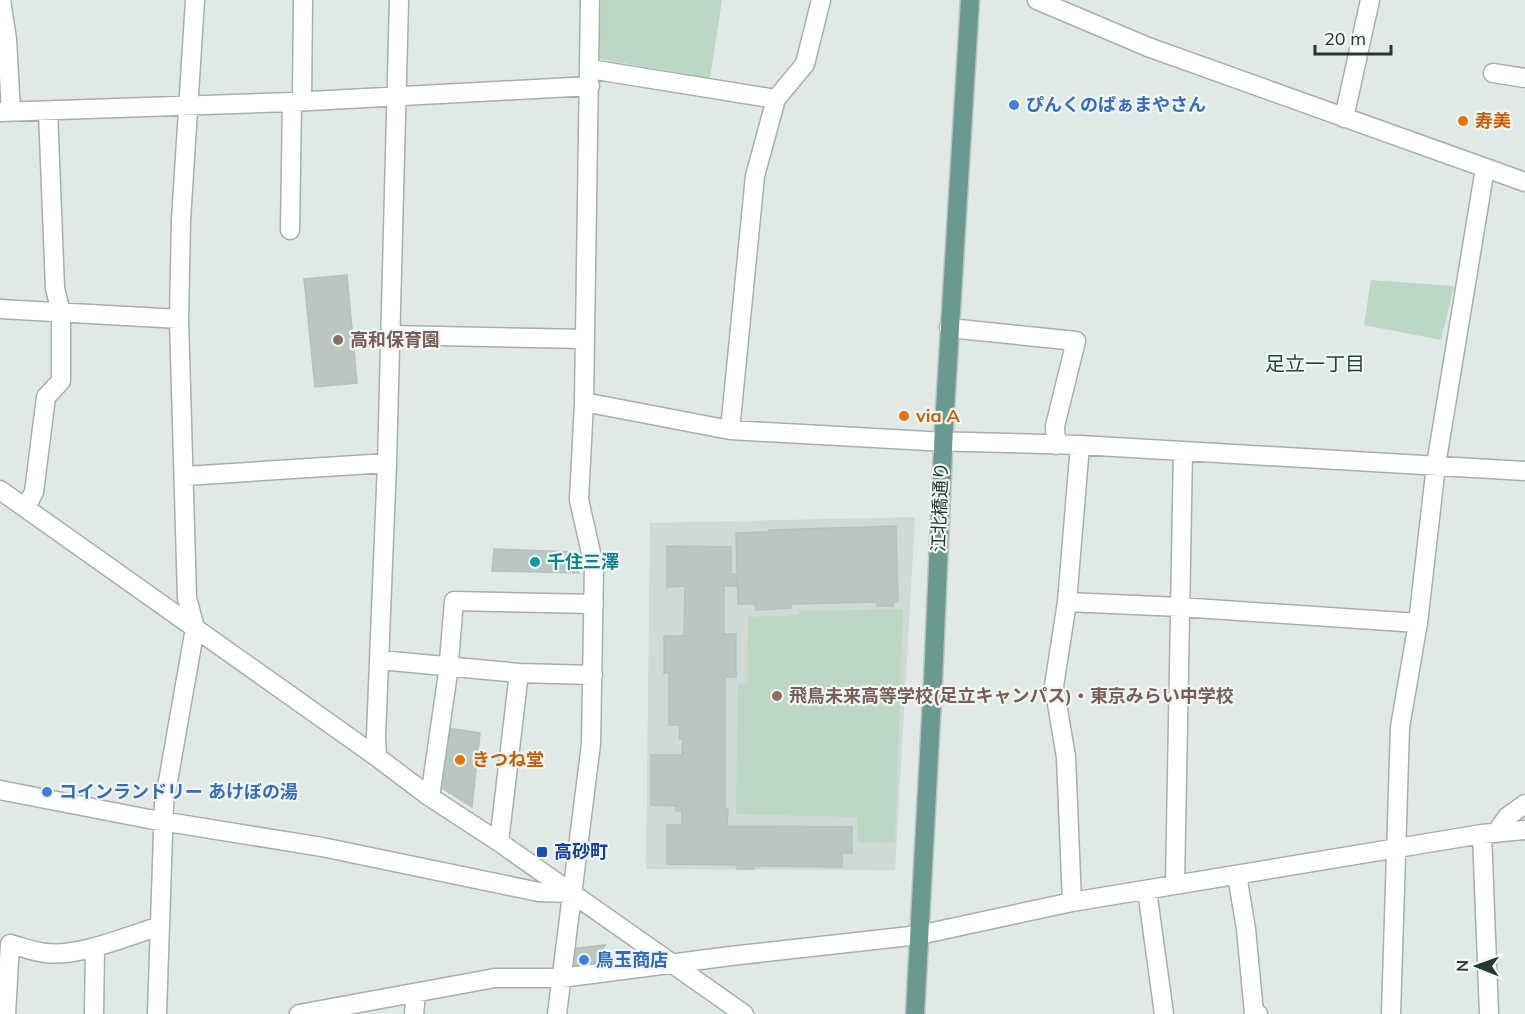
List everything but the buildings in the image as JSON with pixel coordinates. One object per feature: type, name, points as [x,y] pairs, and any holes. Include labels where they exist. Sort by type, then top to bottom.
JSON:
[{"type":"main road","name":"江北橋通り","points":[[915,1014],[949,328],[970,0]]},
{"type":"street","points":[[1,0],[7,39],[5,112],[397,97],[590,78],[776,99]]},
{"type":"street","points":[[157,1014],[164,804],[195,628],[187,598],[179,318],[181,220],[195,0]]},
{"type":"street","points":[[290,230],[303,0]]},
{"type":"street","points":[[377,757],[399,0]]},
{"type":"street","points":[[557,1014],[591,744],[594,566],[579,500],[584,402],[590,0]]},
{"type":"street","points":[[730,430],[755,176],[776,99],[805,63],[821,0]]},
{"type":"street","points":[[1037,0],[1148,47],[1525,182]]},
{"type":"street","points":[[1344,118],[1370,0]]},
{"type":"street","points":[[1493,73],[1525,78]]},
{"type":"street","points":[[26,507],[34,492],[46,397],[61,381],[61,313],[55,288],[48,111]]},
{"type":"street","points":[[1391,1014],[1400,727],[1418,623],[1436,465],[1485,168]]},
{"type":"street","points":[[0,309],[179,318]]},
{"type":"street","points":[[949,328],[1076,341],[1055,426],[1056,445]]},
{"type":"street","points":[[390,335],[585,339]]},
{"type":"street","points":[[584,402],[730,430],[943,441],[1080,445],[1525,471]]},
{"type":"street","points":[[1072,902],[1066,758],[1054,686],[1067,602],[1080,445]]},
{"type":"street","points":[[1175,885],[1183,451]]},
{"type":"street","points":[[185,476],[387,463]]},
{"type":"street","points":[[0,490],[430,797],[499,842],[744,1014]]},
{"type":"street","points":[[430,797],[448,667],[454,601],[594,604]]},
{"type":"street","points":[[1067,602],[1418,623]]},
{"type":"street","points":[[380,660],[519,674],[592,675]]},
{"type":"street","points":[[499,842],[519,674]]},
{"type":"street","points":[[0,790],[164,822],[322,847],[539,892],[571,893]]},
{"type":"street","points":[[1489,833],[1525,804]]},
{"type":"street","points":[[299,1014],[495,978],[561,978],[919,935],[1072,902],[1489,833],[1525,830]]},
{"type":"street","points":[[1489,833],[1489,1014]]},
{"type":"street","points":[[1236,875],[1246,929],[1254,1012],[1258,1014]]},
{"type":"street","points":[[1148,890],[1164,1014]]},
{"type":"street","points":[[6,1014],[5,944],[47,953],[95,946],[160,926]]},
{"type":"street","points":[[94,1014],[95,946]]},
{"type":"street","points":[[414,1014],[416,994]]},
{"type":"shaded area","name":"飛鳥未来高等学校(足立キャンパス)・東京みらい中学校","points":[[915,517],[895,870],[646,869],[650,523]]},
{"type":"green space","points":[[601,0],[722,0],[710,78],[599,59]]},
{"type":"green space","points":[[1371,280],[1454,286],[1441,340],[1364,325]]},
{"type":"green space","points":[[903,609],[895,843],[858,842],[857,817],[736,814],[738,684],[747,683],[748,617],[799,615],[799,611]]},
{"type":"place","name":"ぴんくのぱぁまやさん","points":[[1014,105]]},
{"type":"place","name":"寿美","points":[[1463,121]]},
{"type":"place","name":"高和保育園","points":[[338,340]]},
{"type":"place","name":"via A","points":[[904,416]]},
{"type":"place","name":"千住三澤","points":[[535,562]]},
{"type":"place","name":"飛鳥未来高等学校(足立キャンパス)・東京みらい中学校","points":[[777,696]]},
{"type":"place","name":"きつね堂","points":[[460,760]]},
{"type":"place","name":"コインランドリー あけぼの湯","points":[[47,792]]},
{"type":"place","name":"高砂町","points":[[542,852]]},
{"type":"place","name":"鳥玉商店","points":[[584,960]]},
{"type":"district","name":"足立一丁目","points":[[1315,364]]}]
